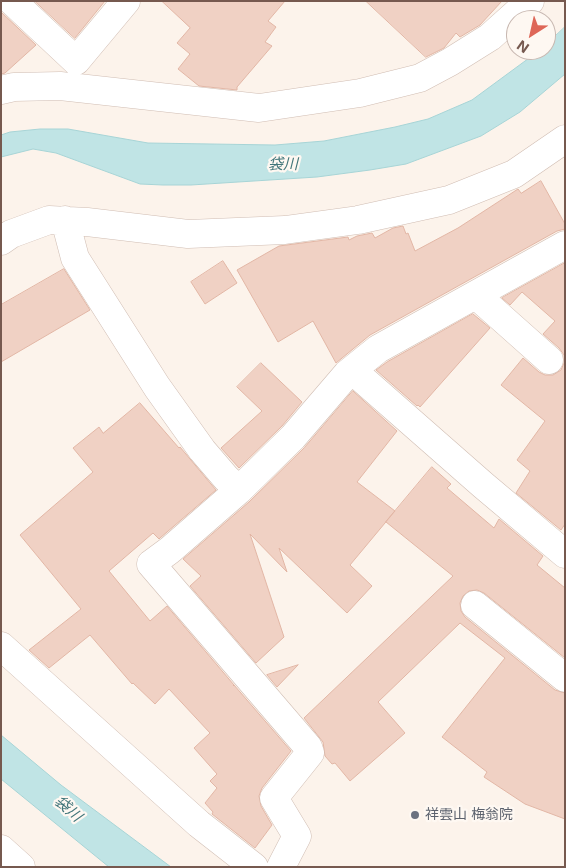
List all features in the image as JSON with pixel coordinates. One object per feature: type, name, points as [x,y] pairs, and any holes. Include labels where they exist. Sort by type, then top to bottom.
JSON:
[{"type":"street","points":[[12,1],[76,61]]},
{"type":"street","points":[[60,86],[76,61],[126,1]]},
{"type":"street","points":[[1,90],[14,87],[60,86],[259,108],[360,93],[420,78],[450,62],[490,37],[530,1]]},
{"type":"street","points":[[1,241],[11,234],[49,220],[87,222],[188,234],[285,230],[358,220],[449,200],[514,174],[565,139]]},
{"type":"street","points":[[65,220],[75,258],[157,387],[202,450],[239,490]]},
{"type":"street","points":[[281,867],[297,836],[274,798],[310,753],[308,747],[151,564],[170,550],[239,490],[293,437],[352,370],[378,349],[477,296],[565,245]]},
{"type":"street","points":[[477,296],[549,360]]},
{"type":"street","points":[[352,370],[565,554]]},
{"type":"street","points":[[475,605],[565,678]]},
{"type":"street","points":[[1,646],[199,824],[254,867]]},
{"type":"street","points":[[1,849],[21,867]]},
{"type":"water","name":"袋川","points":[[565,27],[565,74],[520,112],[481,136],[406,164],[317,177],[163,185],[140,184],[56,153],[33,149],[1,157],[1,135],[10,132],[40,129],[68,129],[148,143],[275,145],[324,141],[395,127],[428,119],[472,100],[526,60],[556,60],[556,36]]},
{"type":"water","name":"袋川","points":[[1,735],[61,785],[171,867],[109,867],[1,779]]},
{"type":"building","points":[[35,1],[105,1],[75,38]]},
{"type":"building","points":[[162,1],[285,1],[268,21],[276,27],[265,42],[272,46],[237,87],[237,90],[199,86],[178,69],[190,54],[177,43],[190,28]]},
{"type":"building","points":[[366,1],[502,1],[480,25],[460,37],[456,33],[444,48],[426,57]]},
{"type":"building","points":[[1,12],[36,45],[5,73],[1,74]]},
{"type":"building","points":[[541,181],[565,224],[565,229],[557,231],[370,335],[336,363],[313,321],[278,342],[237,270],[279,246],[348,237],[349,240],[372,233],[375,238],[393,228],[403,226],[415,251],[458,228],[518,189],[521,193]]},
{"type":"building","points":[[223,261],[237,283],[205,304],[191,282]]},
{"type":"building","points":[[565,263],[565,524],[561,530],[516,493],[530,471],[517,460],[545,421],[501,385],[523,358],[539,372],[545,375],[553,375],[561,370],[564,363],[564,355],[543,334],[555,321],[522,292],[510,305],[502,298]]},
{"type":"building","points":[[64,269],[90,310],[1,362],[1,305]]},
{"type":"building","points":[[473,314],[490,328],[420,407],[376,370],[387,362]]},
{"type":"building","points":[[261,363],[302,402],[282,426],[239,468],[221,448],[262,411],[237,387]]},
{"type":"building","points":[[353,391],[397,431],[357,482],[395,511],[350,565],[372,586],[347,613],[279,548],[287,572],[250,534],[284,637],[256,663],[190,586],[201,576],[183,559],[249,502],[304,448]]},
{"type":"building","points":[[140,403],[216,490],[159,539],[153,533],[109,571],[150,621],[167,606],[291,751],[262,788],[259,796],[261,806],[272,825],[255,848],[212,814],[213,812],[205,803],[217,788],[210,781],[217,774],[194,748],[210,733],[169,689],[155,704],[132,684],[90,635],[49,668],[29,650],[81,609],[20,535],[93,472],[73,448],[99,427],[103,433]]},
{"type":"building","points":[[432,467],[451,484],[447,488],[494,528],[499,519],[543,556],[537,565],[565,588],[565,658],[484,593],[477,590],[469,591],[463,596],[460,603],[461,611],[465,617],[555,690],[565,693],[565,819],[525,804],[484,777],[487,772],[442,737],[505,658],[460,623],[378,702],[405,733],[350,781],[335,763],[332,764],[325,756],[323,742],[304,718],[453,576],[386,522]]},
{"type":"building","points":[[298,665],[277,687],[267,675]]},
{"type":"place","name":"祥雲山 梅翁院","points":[[415,815]]}]
